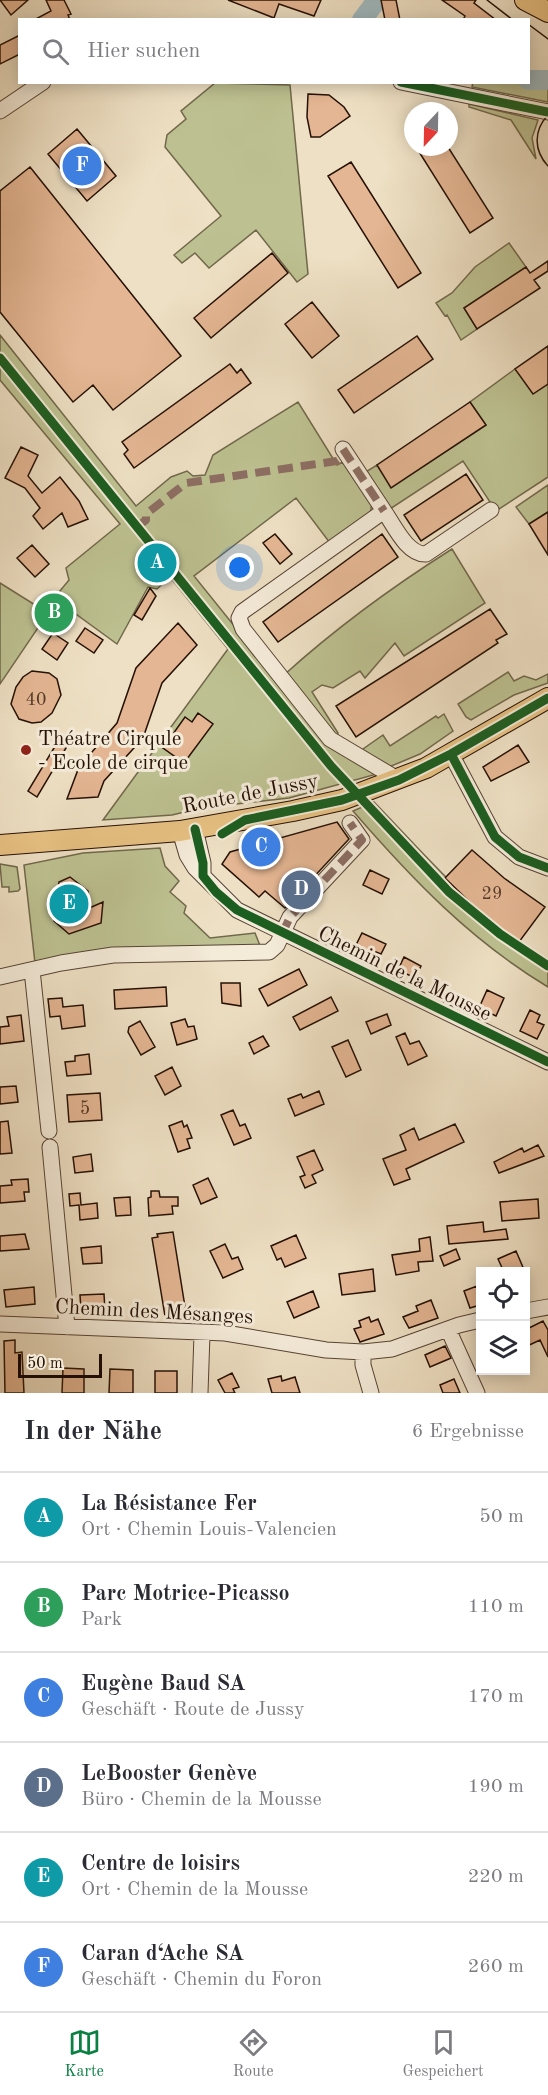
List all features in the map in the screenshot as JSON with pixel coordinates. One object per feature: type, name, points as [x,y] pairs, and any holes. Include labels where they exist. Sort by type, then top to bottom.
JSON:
[{"type":"main road","points":[[525,0],[548,12]]},
{"type":"main road","name":"Route de Jussy","points":[[0,845],[188,830],[342,800],[399,780],[451,754],[548,698]]},
{"type":"street","points":[[0,111],[40,84]]},
{"type":"street","points":[[411,84],[548,112]]},
{"type":"street","points":[[343,450],[411,550],[419,554],[426,554],[491,510]]},
{"type":"street","points":[[384,512],[242,612],[239,618],[243,629],[330,739],[399,780]]},
{"type":"street","points":[[451,754],[495,837],[519,857],[548,868]]},
{"type":"street","name":"Chemin de la Mousse","points":[[0,977],[83,959],[149,952],[268,952],[277,945],[290,917],[362,840],[350,823]]},
{"type":"street","name":"Chemin de la Mousse","points":[[188,830],[203,863],[203,876],[216,892],[237,910],[282,934],[548,1062]]},
{"type":"street","points":[[32,970],[49,1131]]},
{"type":"street","points":[[50,1147],[67,1327]]},
{"type":"street","points":[[530,1310],[548,1307]]},
{"type":"street","name":"Chemin des Mésanges","points":[[0,1324],[247,1335],[326,1350],[363,1352],[392,1349],[476,1321]]},
{"type":"street","points":[[448,1329],[477,1393]]},
{"type":"street","points":[[200,1393],[202,1334]]},
{"type":"street","points":[[363,1352],[363,1365],[371,1393]]},
{"type":"green space","points":[[214,84],[290,85],[308,274],[297,282],[256,230],[209,268],[195,253],[182,263],[174,255],[221,216],[165,147],[167,135],[186,119],[181,111]]},
{"type":"green space","points":[[473,84],[548,84],[548,102],[472,87]]},
{"type":"green space","points":[[469,104],[538,120],[532,138],[536,159],[511,120],[469,107]]},
{"type":"green space","points":[[509,243],[526,267],[464,308],[477,329],[461,340],[447,315],[445,316],[436,303],[452,293],[475,267]]},
{"type":"green space","points":[[0,335],[136,506],[171,477],[187,471],[193,476],[205,475],[213,455],[298,402],[337,465],[343,462],[372,502],[370,515],[330,543],[296,498],[194,576],[322,735],[377,774],[289,798],[201,808],[172,815],[103,820],[228,649],[170,577],[157,589],[148,587],[117,644],[54,598],[69,580],[66,568],[120,524],[0,380]]},
{"type":"green space","points":[[515,369],[548,384],[548,477],[496,511],[463,461],[390,509],[364,473],[377,465],[391,487],[486,425],[470,402]]},
{"type":"green space","points":[[548,485],[548,512],[529,524],[516,507]]},
{"type":"green space","points":[[452,549],[485,603],[404,656],[395,643],[365,678],[360,671],[333,688],[322,685],[312,692],[338,733],[337,737],[284,675],[365,608]]},
{"type":"green space","points":[[0,583],[48,613],[0,684]]},
{"type":"green space","points":[[508,672],[514,681],[524,676],[536,680],[548,674],[548,683],[514,695],[471,720],[466,717],[458,704]]},
{"type":"green space","points":[[444,714],[453,731],[420,754],[389,767],[361,753],[363,749],[383,735],[390,746],[436,716],[438,718]]},
{"type":"green space","points":[[374,802],[477,907],[523,944],[548,960],[548,987],[520,969],[468,929],[397,861],[353,811]]},
{"type":"green space","points":[[160,848],[165,866],[179,881],[170,892],[186,906],[184,913],[210,938],[255,933],[261,948],[35,963],[24,865],[83,853]]},
{"type":"green space","points":[[0,864],[17,867],[20,889],[18,891],[9,892],[9,887],[2,887]]},
{"type":"building","points":[[0,0],[28,0],[11,15]]},
{"type":"building","points":[[46,0],[64,0],[71,14],[68,15],[69,18],[38,18],[51,11]]},
{"type":"building","points":[[228,0],[321,0],[314,16],[279,4],[274,18]]},
{"type":"building","points":[[381,0],[396,0],[400,18],[385,18]]},
{"type":"building","points":[[442,0],[476,0],[474,3],[493,18],[464,18],[465,16]]},
{"type":"building","points":[[18,36],[18,55],[0,64],[0,45]]},
{"type":"building","points":[[308,94],[329,95],[344,107],[350,116],[320,137],[311,137],[307,117]]},
{"type":"building","points":[[77,129],[116,176],[87,201],[48,154]]},
{"type":"building","points":[[422,156],[454,156],[493,218],[470,233]]},
{"type":"building","points":[[351,162],[421,273],[398,288],[328,176]]},
{"type":"building","points":[[30,167],[181,356],[113,410],[93,385],[73,402],[0,312],[0,191]]},
{"type":"building","points":[[272,253],[288,273],[211,338],[194,318]]},
{"type":"building","points":[[548,261],[548,271],[534,280],[540,288],[477,329],[464,308],[526,267],[530,273]]},
{"type":"building","points":[[312,302],[339,336],[312,358],[285,324]]},
{"type":"building","points":[[417,336],[433,359],[354,413],[338,390]]},
{"type":"building","points":[[548,346],[548,384],[533,394],[515,369]]},
{"type":"building","points":[[230,364],[237,373],[241,369],[251,383],[134,468],[124,454],[128,450],[122,442]]},
{"type":"building","points":[[470,402],[486,425],[391,488],[377,465]]},
{"type":"building","points":[[21,447],[38,455],[28,476],[42,493],[60,477],[79,501],[88,519],[68,527],[62,513],[43,529],[33,516],[40,508],[25,488],[5,478]]},
{"type":"building","points":[[466,474],[483,500],[421,541],[404,515]]},
{"type":"building","points":[[548,512],[548,555],[529,524]]},
{"type":"building","points":[[275,534],[292,554],[280,564],[263,543]]},
{"type":"building","points":[[382,534],[398,557],[278,642],[263,622]]},
{"type":"building","points":[[32,545],[49,564],[35,577],[17,558]]},
{"type":"building","points":[[150,588],[156,596],[142,620],[134,615]]},
{"type":"building","points":[[490,609],[507,634],[496,640],[498,643],[356,737],[336,706]]},
{"type":"building","points":[[178,623],[197,645],[162,683],[143,738],[104,781],[98,797],[67,799],[79,767],[117,723],[136,668]]},
{"type":"building","points":[[85,628],[103,640],[94,653],[76,641]]},
{"type":"building","points":[[53,633],[68,643],[57,660],[42,649]]},
{"type":"building","points":[[32,671],[49,673],[57,679],[61,695],[52,713],[41,722],[32,723],[19,719],[11,704],[16,687],[23,677]]},
{"type":"building","points":[[198,713],[213,724],[184,763],[163,748],[185,717],[192,722]]},
{"type":"building","points":[[57,743],[66,748],[37,797],[28,791]]},
{"type":"building","points":[[518,745],[529,762],[491,781],[483,767]]},
{"type":"building","points":[[337,822],[349,839],[285,908],[265,891],[259,897],[222,864],[230,852]]},
{"type":"building","points":[[472,850],[504,878],[545,907],[519,942],[480,912],[445,878]]},
{"type":"building","points":[[370,870],[389,879],[382,894],[363,885]]},
{"type":"building","points":[[70,877],[88,891],[87,909],[103,902],[101,923],[69,934],[54,921],[59,882]]},
{"type":"building","points":[[362,933],[386,944],[381,954],[376,952],[373,958],[354,949]]},
{"type":"building","points":[[404,957],[421,966],[415,978],[398,970]]},
{"type":"building","points":[[299,969],[307,985],[268,1006],[259,989]]},
{"type":"building","points":[[221,983],[240,983],[241,1006],[222,1003]]},
{"type":"building","points":[[166,987],[167,1006],[115,1009],[114,990]]},
{"type":"building","points":[[487,990],[504,998],[496,1016],[479,1008]]},
{"type":"building","points":[[331,997],[338,1011],[300,1030],[293,1017]]},
{"type":"building","points":[[62,998],[63,1007],[83,1005],[85,1026],[62,1029],[60,1016],[50,1017],[48,999]]},
{"type":"building","points":[[530,1010],[540,1015],[537,1022],[544,1025],[537,1039],[520,1031]]},
{"type":"building","points":[[387,1014],[391,1025],[371,1034],[366,1022]]},
{"type":"building","points":[[21,1015],[24,1041],[0,1044],[0,1027],[9,1026],[7,1017]]},
{"type":"building","points":[[185,1019],[188,1027],[194,1026],[197,1039],[177,1045],[171,1023]]},
{"type":"building","points":[[140,1021],[155,1047],[141,1055],[128,1032],[129,1027]]},
{"type":"building","points":[[405,1033],[410,1044],[419,1041],[427,1056],[408,1065],[396,1037]]},
{"type":"building","points":[[263,1036],[269,1046],[254,1054],[249,1043]]},
{"type":"building","points":[[348,1040],[361,1070],[346,1077],[332,1047]]},
{"type":"building","points":[[89,1054],[91,1074],[67,1076],[65,1062],[75,1061],[75,1056]]},
{"type":"building","points":[[172,1067],[181,1086],[165,1095],[155,1076]]},
{"type":"building","points":[[16,1086],[18,1102],[0,1104],[0,1087]]},
{"type":"building","points":[[319,1091],[324,1104],[295,1116],[288,1099],[301,1094],[303,1098]]},
{"type":"building","points":[[100,1093],[102,1120],[69,1122],[67,1095]]},
{"type":"building","points":[[233,1110],[240,1126],[245,1124],[251,1138],[234,1145],[221,1115]]},
{"type":"building","points":[[8,1121],[12,1153],[0,1154],[0,1122]]},
{"type":"building","points":[[182,1121],[184,1127],[187,1125],[192,1138],[187,1139],[190,1148],[178,1152],[169,1126]]},
{"type":"building","points":[[455,1124],[464,1142],[406,1169],[410,1179],[394,1185],[383,1159],[406,1150],[400,1135],[414,1128],[419,1140]]},
{"type":"building","points":[[538,1145],[544,1156],[499,1173],[494,1162],[522,1148],[524,1152]]},
{"type":"building","points":[[314,1150],[323,1170],[312,1175],[316,1183],[305,1188],[300,1177],[305,1175],[297,1157]]},
{"type":"building","points":[[91,1154],[93,1171],[75,1173],[73,1157]]},
{"type":"building","points":[[208,1178],[217,1197],[201,1204],[193,1185]]},
{"type":"building","points":[[28,1179],[29,1192],[24,1192],[25,1201],[0,1203],[0,1186],[12,1185],[11,1180]]},
{"type":"building","points":[[151,1191],[159,1191],[160,1197],[178,1197],[178,1206],[172,1206],[173,1214],[149,1216],[148,1198],[151,1197]]},
{"type":"building","points":[[80,1193],[81,1205],[97,1203],[98,1218],[80,1220],[79,1205],[70,1206],[69,1194]]},
{"type":"building","points":[[130,1197],[131,1215],[116,1216],[114,1198]]},
{"type":"building","points":[[538,1199],[539,1218],[502,1221],[500,1202]]},
{"type":"building","points":[[483,1222],[484,1232],[506,1229],[508,1239],[449,1244],[447,1226]]},
{"type":"building","points":[[173,1232],[186,1313],[165,1316],[152,1238],[158,1237],[157,1234]]},
{"type":"building","points":[[25,1234],[29,1249],[0,1251],[0,1236]]},
{"type":"building","points":[[296,1235],[306,1258],[285,1267],[281,1258],[277,1260],[271,1246]]},
{"type":"building","points":[[430,1237],[433,1261],[418,1262],[419,1271],[396,1275],[392,1255],[420,1251],[419,1239]]},
{"type":"building","points":[[225,1244],[232,1259],[238,1257],[243,1269],[223,1278],[210,1251]]},
{"type":"building","points":[[101,1246],[102,1263],[83,1264],[81,1248]]},
{"type":"building","points":[[456,1249],[460,1259],[444,1266],[440,1256]]},
{"type":"building","points":[[516,1251],[523,1267],[502,1267],[498,1259]]},
{"type":"building","points":[[373,1269],[375,1291],[342,1295],[339,1274]]},
{"type":"building","points":[[476,1286],[476,1306],[470,1308],[464,1291]]},
{"type":"building","points":[[34,1287],[35,1304],[6,1307],[4,1290]]},
{"type":"building","points":[[313,1291],[319,1307],[294,1318],[287,1302]]},
{"type":"building","points":[[104,1294],[105,1311],[81,1311],[80,1295]]},
{"type":"building","points":[[431,1300],[438,1318],[409,1328],[403,1317],[418,1311],[416,1306]]},
{"type":"building","points":[[369,1317],[371,1322],[378,1319],[384,1334],[360,1342],[354,1329],[361,1327],[359,1321]]},
{"type":"building","points":[[543,1321],[548,1330],[548,1357],[540,1340],[530,1345],[530,1328]]},
{"type":"building","points":[[15,1340],[15,1353],[22,1352],[24,1393],[5,1393],[4,1341]]},
{"type":"building","points":[[445,1346],[451,1358],[430,1367],[425,1355]]},
{"type":"building","points":[[63,1368],[84,1369],[84,1393],[62,1393]]},
{"type":"building","points":[[110,1369],[133,1370],[133,1393],[109,1393]]},
{"type":"building","points":[[155,1371],[177,1371],[177,1393],[155,1393]]},
{"type":"building","points":[[232,1373],[239,1387],[233,1389],[235,1393],[225,1393],[218,1380]]},
{"type":"building","points":[[281,1376],[282,1381],[295,1377],[300,1393],[272,1393],[268,1379]]},
{"type":"building","points":[[454,1379],[460,1393],[443,1393],[440,1385]]},
{"type":"waterway","points":[[364,18],[377,0]]},
{"type":"waterway","points":[[530,80],[548,80]]},
{"type":"tram line","points":[[487,0],[510,18]]},
{"type":"tram line","points":[[530,26],[548,39]]},
{"type":"tram line","points":[[548,115],[540,128],[537,141],[540,154],[548,166]]},
{"type":"marked path","points":[[343,449],[384,511]]},
{"type":"marked path","points":[[137,527],[146,520],[146,514],[186,483],[337,461],[347,454]]},
{"type":"marked path","points":[[282,934],[290,917],[362,840],[350,823]]},
{"type":"cycle path","points":[[411,84],[548,112]]},
{"type":"cycle path","points":[[0,358],[331,766],[449,892],[500,934],[548,966]]},
{"type":"cycle path","points":[[222,834],[245,820],[342,800],[399,780],[451,754],[548,698]]},
{"type":"cycle path","points":[[451,754],[495,837],[519,857],[548,868]]},
{"type":"cycle path","points":[[195,829],[203,863],[203,876],[216,892],[237,910],[548,1062]]},
{"type":"place","name":"Caran d‘Ache SA","points":[[82,166]]},
{"type":"place","name":"La Résistance Fer","points":[[157,563]]},
{"type":"place","name":"Parc Motrice-Picasso","points":[[54,613]]},
{"type":"place","name":"Théatre Cirqule - Ecole de cirque","points":[[26,750]]},
{"type":"place","name":"Eugène Baud SA","points":[[261,847]]},
{"type":"place","name":"LeBooster Genève","points":[[301,890]]},
{"type":"place","name":"Centre de loisirs","points":[[69,904]]}]
